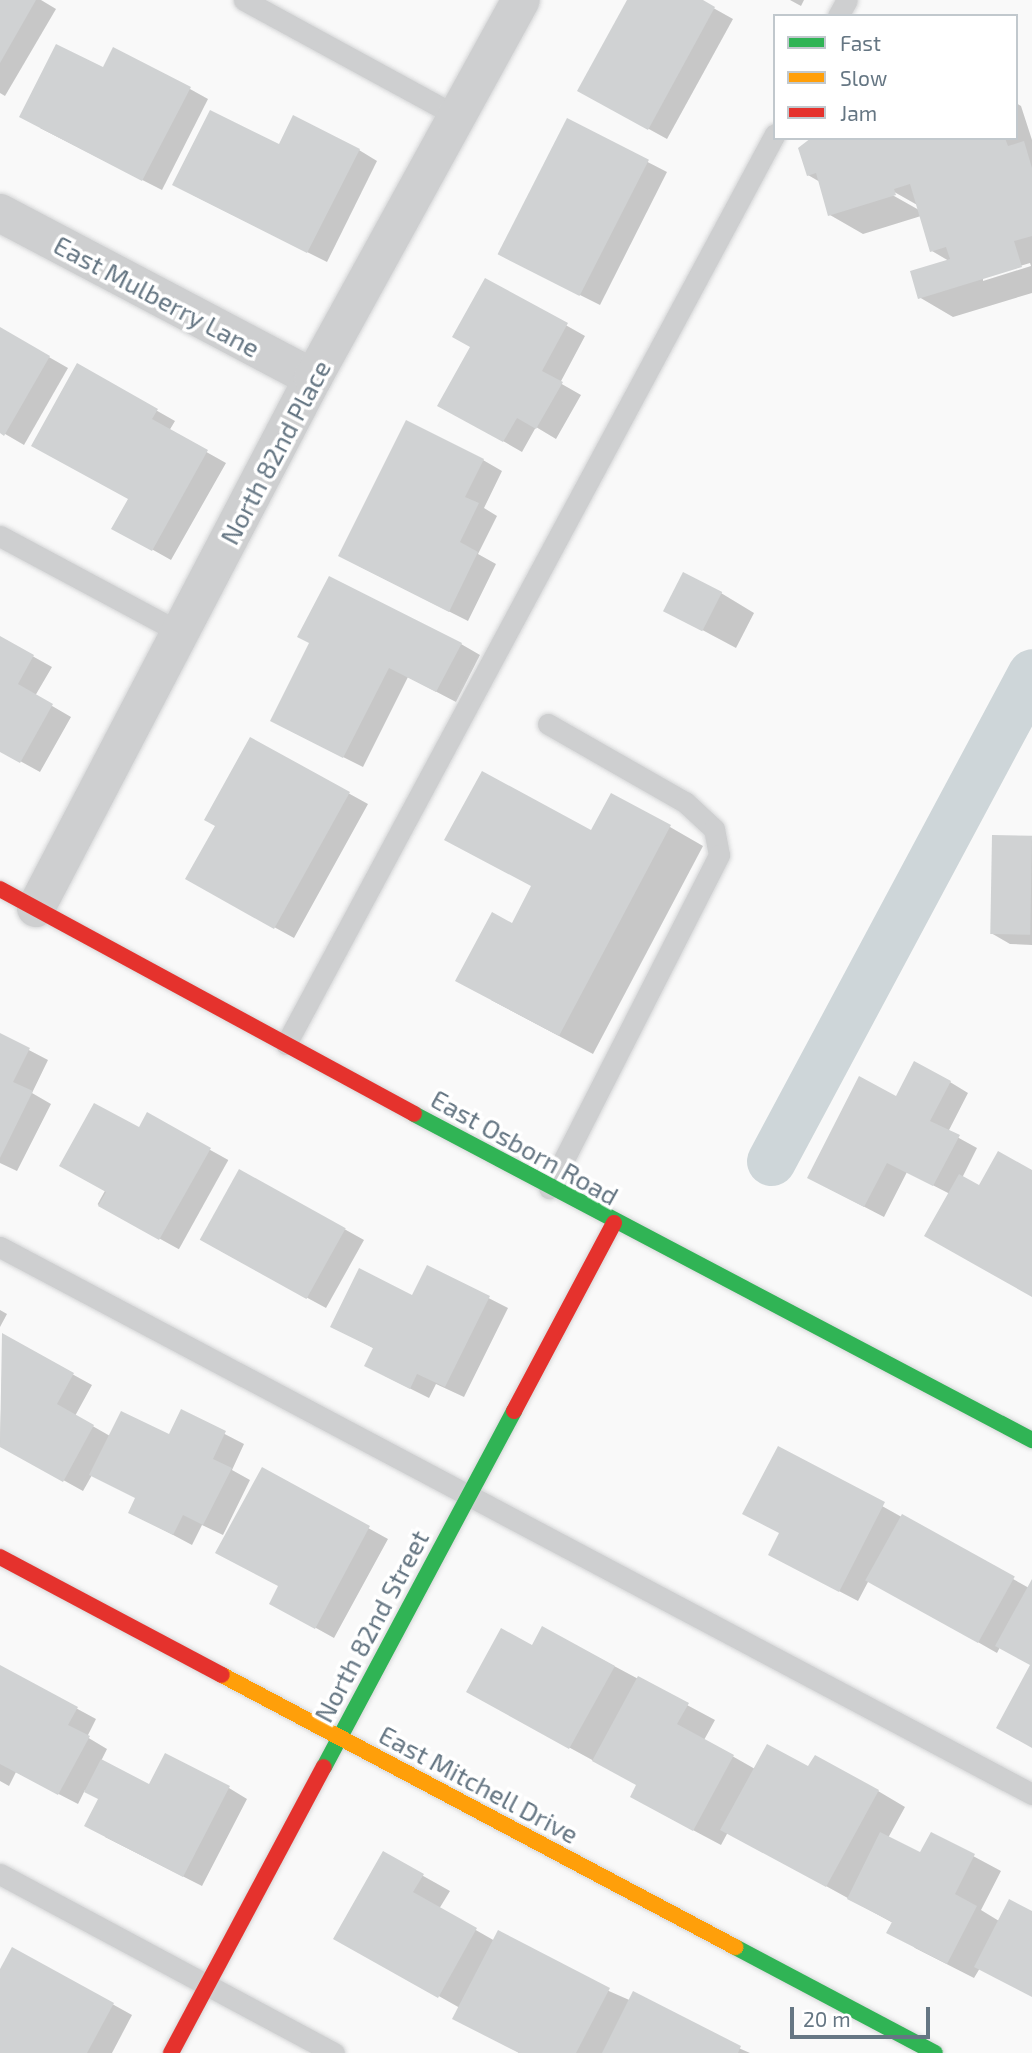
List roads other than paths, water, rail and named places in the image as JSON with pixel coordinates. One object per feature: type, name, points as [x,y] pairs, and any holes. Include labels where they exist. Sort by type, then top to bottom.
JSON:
[{"type":"street","name":"North 82nd Place","points":[[37,908],[313,378],[521,0]]},
{"type":"street","name":"East Mulberry Lane","points":[[0,213],[313,378]]},
{"type":"street","name":"East Osborn Road","points":[[0,889],[614,1223],[1032,1440]]},
{"type":"street","name":"North 82nd Street","points":[[172,2053],[614,1223]]},
{"type":"street","name":"East Mitchell Drive","points":[[0,1557],[935,2053]]},
{"type":"lane","points":[[244,0],[457,116]]},
{"type":"lane","points":[[286,1044],[773,138]]},
{"type":"lane","points":[[0,536],[181,633]]},
{"type":"lane","points":[[548,724],[685,802],[714,829],[719,855],[549,1188]]},
{"type":"lane","points":[[0,1247],[1032,1794]]},
{"type":"lane","points":[[0,1874],[334,2053]]},
{"type":"waterway","points":[[771,1161],[1032,673]]}]
